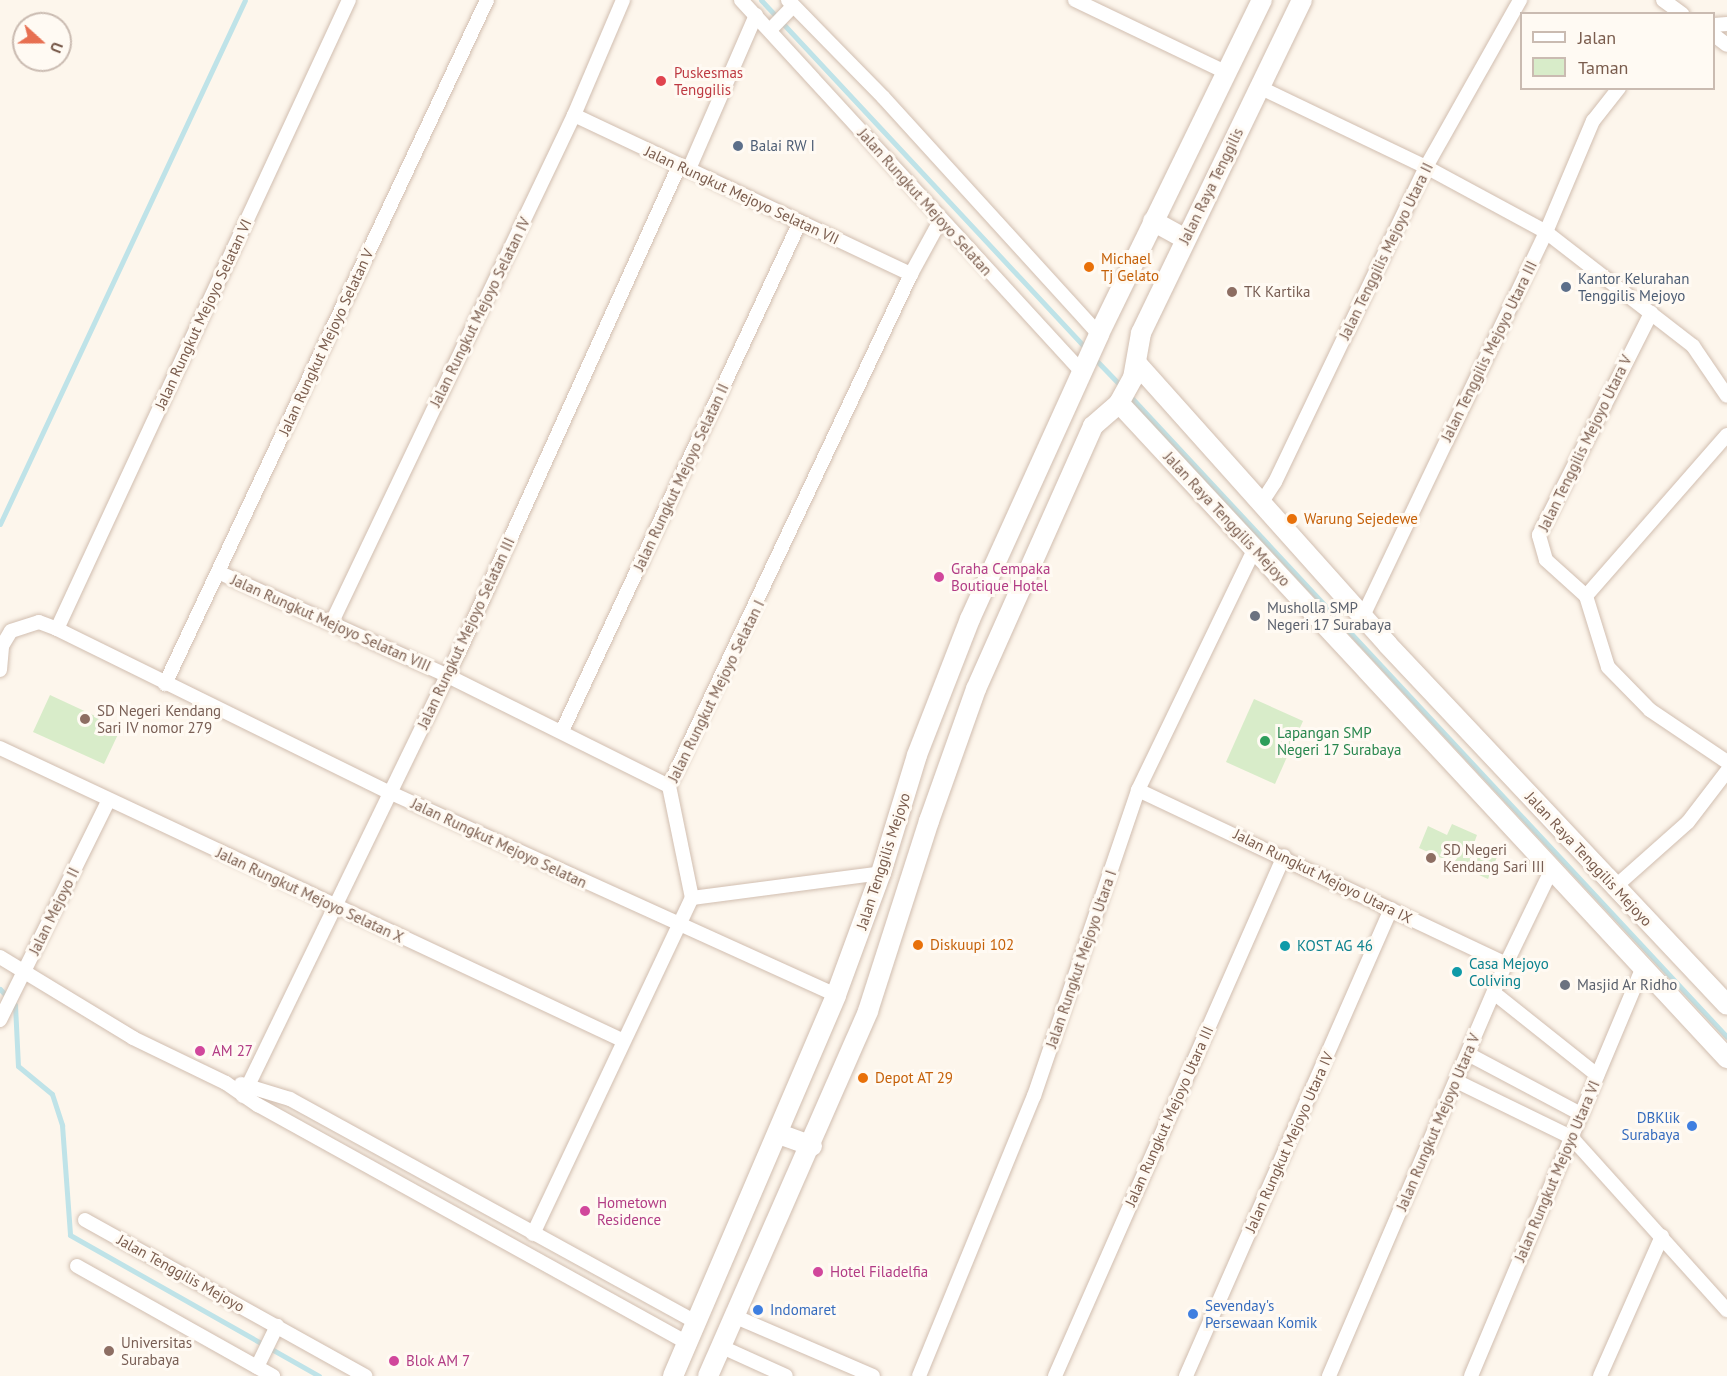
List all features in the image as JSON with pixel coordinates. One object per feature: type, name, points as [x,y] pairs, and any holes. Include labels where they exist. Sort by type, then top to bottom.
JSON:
[{"type":"main road","points":[[1096,340],[1262,0]]},
{"type":"main road","name":"Jalan Raya Tenggilis","points":[[1136,371],[1142,333],[1185,239],[1302,0]]},
{"type":"main road","points":[[1153,221],[1185,239]]},
{"type":"main road","name":"Jalan Tenggilis Mejoyo","points":[[673,1376],[779,1134],[836,995],[881,873],[917,755],[970,619],[1096,340]]},
{"type":"main road","name":"Jalan Tenggilis Mejoyo","points":[[708,1376],[812,1146],[868,1011],[929,821],[1000,633],[1093,426],[1121,399],[1136,371]]},
{"type":"main road","name":"Jalan Raya Tenggilis Mejoyo","points":[[1136,371],[1363,616],[1386,647],[1727,1005]]},
{"type":"main road","name":"Jalan Raya Tenggilis Mejoyo","points":[[1121,399],[1255,548],[1372,671],[1727,1058]]},
{"type":"main road","points":[[970,619],[1000,633]]},
{"type":"main road","points":[[1372,671],[1386,647]]},
{"type":"main road","points":[[779,1134],[812,1146]]},
{"type":"street","name":"Jalan Rungkut Mejoyo Selatan VI","points":[[57,629],[349,0]]},
{"type":"street","name":"Jalan Rungkut Mejoyo Selatan V","points":[[165,684],[487,0]]},
{"type":"street","name":"Jalan Rungkut Mejoyo Selatan IV","points":[[332,622],[574,115],[624,0]]},
{"type":"street","name":"Jalan Rungkut Mejoyo Selatan","points":[[741,0],[772,28],[940,221],[1083,368]]},
{"type":"street","points":[[1075,0],[1225,72]]},
{"type":"street","name":"Jalan Tenggilis Mejoyo Utara II","points":[[1260,505],[1275,482],[1425,167],[1520,0]]},
{"type":"street","points":[[1664,0],[1679,12]]},
{"type":"street","points":[[772,28],[790,6],[883,97],[1096,340]]},
{"type":"street","name":"Jalan Rungkut Mejoyo Selatan III","points":[[246,1090],[448,676],[756,15]]},
{"type":"street","points":[[1259,87],[1425,167],[1546,232],[1693,346],[1723,381],[1727,396]]},
{"type":"street","name":"Jalan Tenggilis Mejoyo Utara III","points":[[1363,616],[1546,232],[1593,121],[1617,90]]},
{"type":"street","name":"Jalan Rungkut Mejoyo Selatan VII","points":[[574,115],[911,274]]},
{"type":"street","name":"Jalan Rungkut Mejoyo Selatan I","points":[[692,898],[669,786],[911,274],[940,221]]},
{"type":"street","name":"Jalan Rungkut Mejoyo Selatan II","points":[[562,731],[800,222]]},
{"type":"street","name":"Jalan Tenggilis Mejoyo Utara V","points":[[1586,596],[1546,560],[1539,535],[1651,312]]},
{"type":"street","points":[[1727,435],[1586,596],[1608,667],[1650,710],[1727,762]]},
{"type":"street","name":"Jalan Rungkut Mejoyo Utara I","points":[[919,1376],[1034,1096],[1138,790],[1255,548]]},
{"type":"street","name":"Jalan Rungkut Mejoyo Selatan VIII","points":[[218,572],[448,676],[669,786]]},
{"type":"street","points":[[0,670],[2,646],[11,631],[39,622],[165,684]]},
{"type":"street","name":"Jalan Rungkut Mejoyo Selatan","points":[[165,684],[391,794],[677,926],[836,995]]},
{"type":"street","name":"Jalan Rungkut Mejoyo Selatan X","points":[[0,748],[108,801],[622,1041]]},
{"type":"street","points":[[1616,886],[1688,822],[1727,771]]},
{"type":"street","name":"Jalan Rungkut Mejoyo Utara IX","points":[[1138,790],[1284,856],[1506,964]]},
{"type":"street","name":"Jalan Mejoyo II","points":[[3,1015],[108,801]]},
{"type":"street","name":"Jalan Rungkut Mejoyo Utara III","points":[[1055,1376],[1284,856]]},
{"type":"street","name":"Jalan Rungkut Mejoyo Utara V","points":[[1329,1376],[1506,964],[1552,869]]},
{"type":"street","points":[[533,1234],[622,1041],[692,898],[881,873]]},
{"type":"street","name":"Jalan Rungkut Mejoyo Utara IV","points":[[1186,1376],[1391,909]]},
{"type":"street","points":[[0,957],[133,1038],[226,1083],[246,1090],[290,1099],[697,1323]]},
{"type":"street","name":"Jalan Rungkut Mejoyo Utara VI","points":[[1471,1376],[1643,967]]},
{"type":"street","points":[[1494,993],[1597,1075]]},
{"type":"street","points":[[1468,1054],[1581,1114]]},
{"type":"street","points":[[1456,1081],[1571,1137],[1727,1311]]},
{"type":"street","points":[[246,1090],[688,1343]]},
{"type":"street","name":"Jalan Tenggilis Mejoyo","points":[[85,1220],[275,1331],[365,1376]]},
{"type":"street","points":[[1600,1376],[1662,1236]]},
{"type":"street","points":[[77,1266],[259,1363],[273,1376]]},
{"type":"street","points":[[736,1317],[871,1376]]},
{"type":"street","points":[[259,1363],[275,1331]]},
{"type":"street","points":[[722,1347],[786,1376]]},
{"type":"green space","points":[[50,695],[121,728],[104,764],[33,732]]},
{"type":"green space","name":"Lapangan SMP Negeri 17 Surabaya","points":[[1254,699],[1303,721],[1275,784],[1226,762]]},
{"type":"green space","points":[[1452,824],[1477,835],[1473,846],[1497,857],[1488,879],[1419,848],[1428,826],[1447,835]]},
{"type":"waterway","points":[[0,524],[245,0]]},
{"type":"waterway","points":[[761,0],[1088,351]]},
{"type":"waterway","points":[[1094,358],[1123,388]]},
{"type":"waterway","points":[[1129,395],[1727,1037]]},
{"type":"waterway","points":[[0,989],[15,1005],[18,1066],[52,1094],[62,1125],[70,1235],[319,1376]]},
{"type":"place","name":"Puskesmas Tenggilis","points":[[661,81]]},
{"type":"place","name":"Balai RW I","points":[[738,146]]},
{"type":"place","name":"Michael Tj Gelato","points":[[1089,267]]},
{"type":"place","name":"Kantor Kelurahan Tenggilis Mejoyo","points":[[1566,287]]},
{"type":"place","name":"TK Kartika","points":[[1232,292]]},
{"type":"place","name":"Warung Sejedewe","points":[[1292,519]]},
{"type":"place","name":"Graha Cempaka Boutique Hotel","points":[[939,577]]},
{"type":"place","name":"Musholla SMP Negeri 17 Surabaya","points":[[1255,616]]},
{"type":"place","name":"SD Negeri Kendang Sari IV nomor 279","points":[[85,719]]},
{"type":"place","name":"Lapangan SMP Negeri 17 Surabaya","points":[[1265,741]]},
{"type":"place","name":"SD Negeri Kendang Sari III","points":[[1431,858]]},
{"type":"place","name":"Diskuupi 102","points":[[918,945]]},
{"type":"place","name":"KOST AG 46","points":[[1285,946]]},
{"type":"place","name":"Casa Mejoyo Coliving","points":[[1457,972]]},
{"type":"place","name":"Masjid Ar Ridho","points":[[1565,985]]},
{"type":"place","name":"AM 27","points":[[200,1051]]},
{"type":"place","name":"Depot AT 29","points":[[863,1078]]},
{"type":"place","name":"DBKlik Surabaya","points":[[1692,1126]]},
{"type":"place","name":"Hometown Residence","points":[[585,1211]]},
{"type":"place","name":"Hotel Filadelfia","points":[[818,1272]]},
{"type":"place","name":"Indomaret","points":[[758,1310]]},
{"type":"place","name":"Sevenday's Persewaan Komik","points":[[1193,1314]]},
{"type":"place","name":"Universitas Surabaya","points":[[109,1351]]},
{"type":"place","name":"Blok AM 7","points":[[394,1361]]}]
